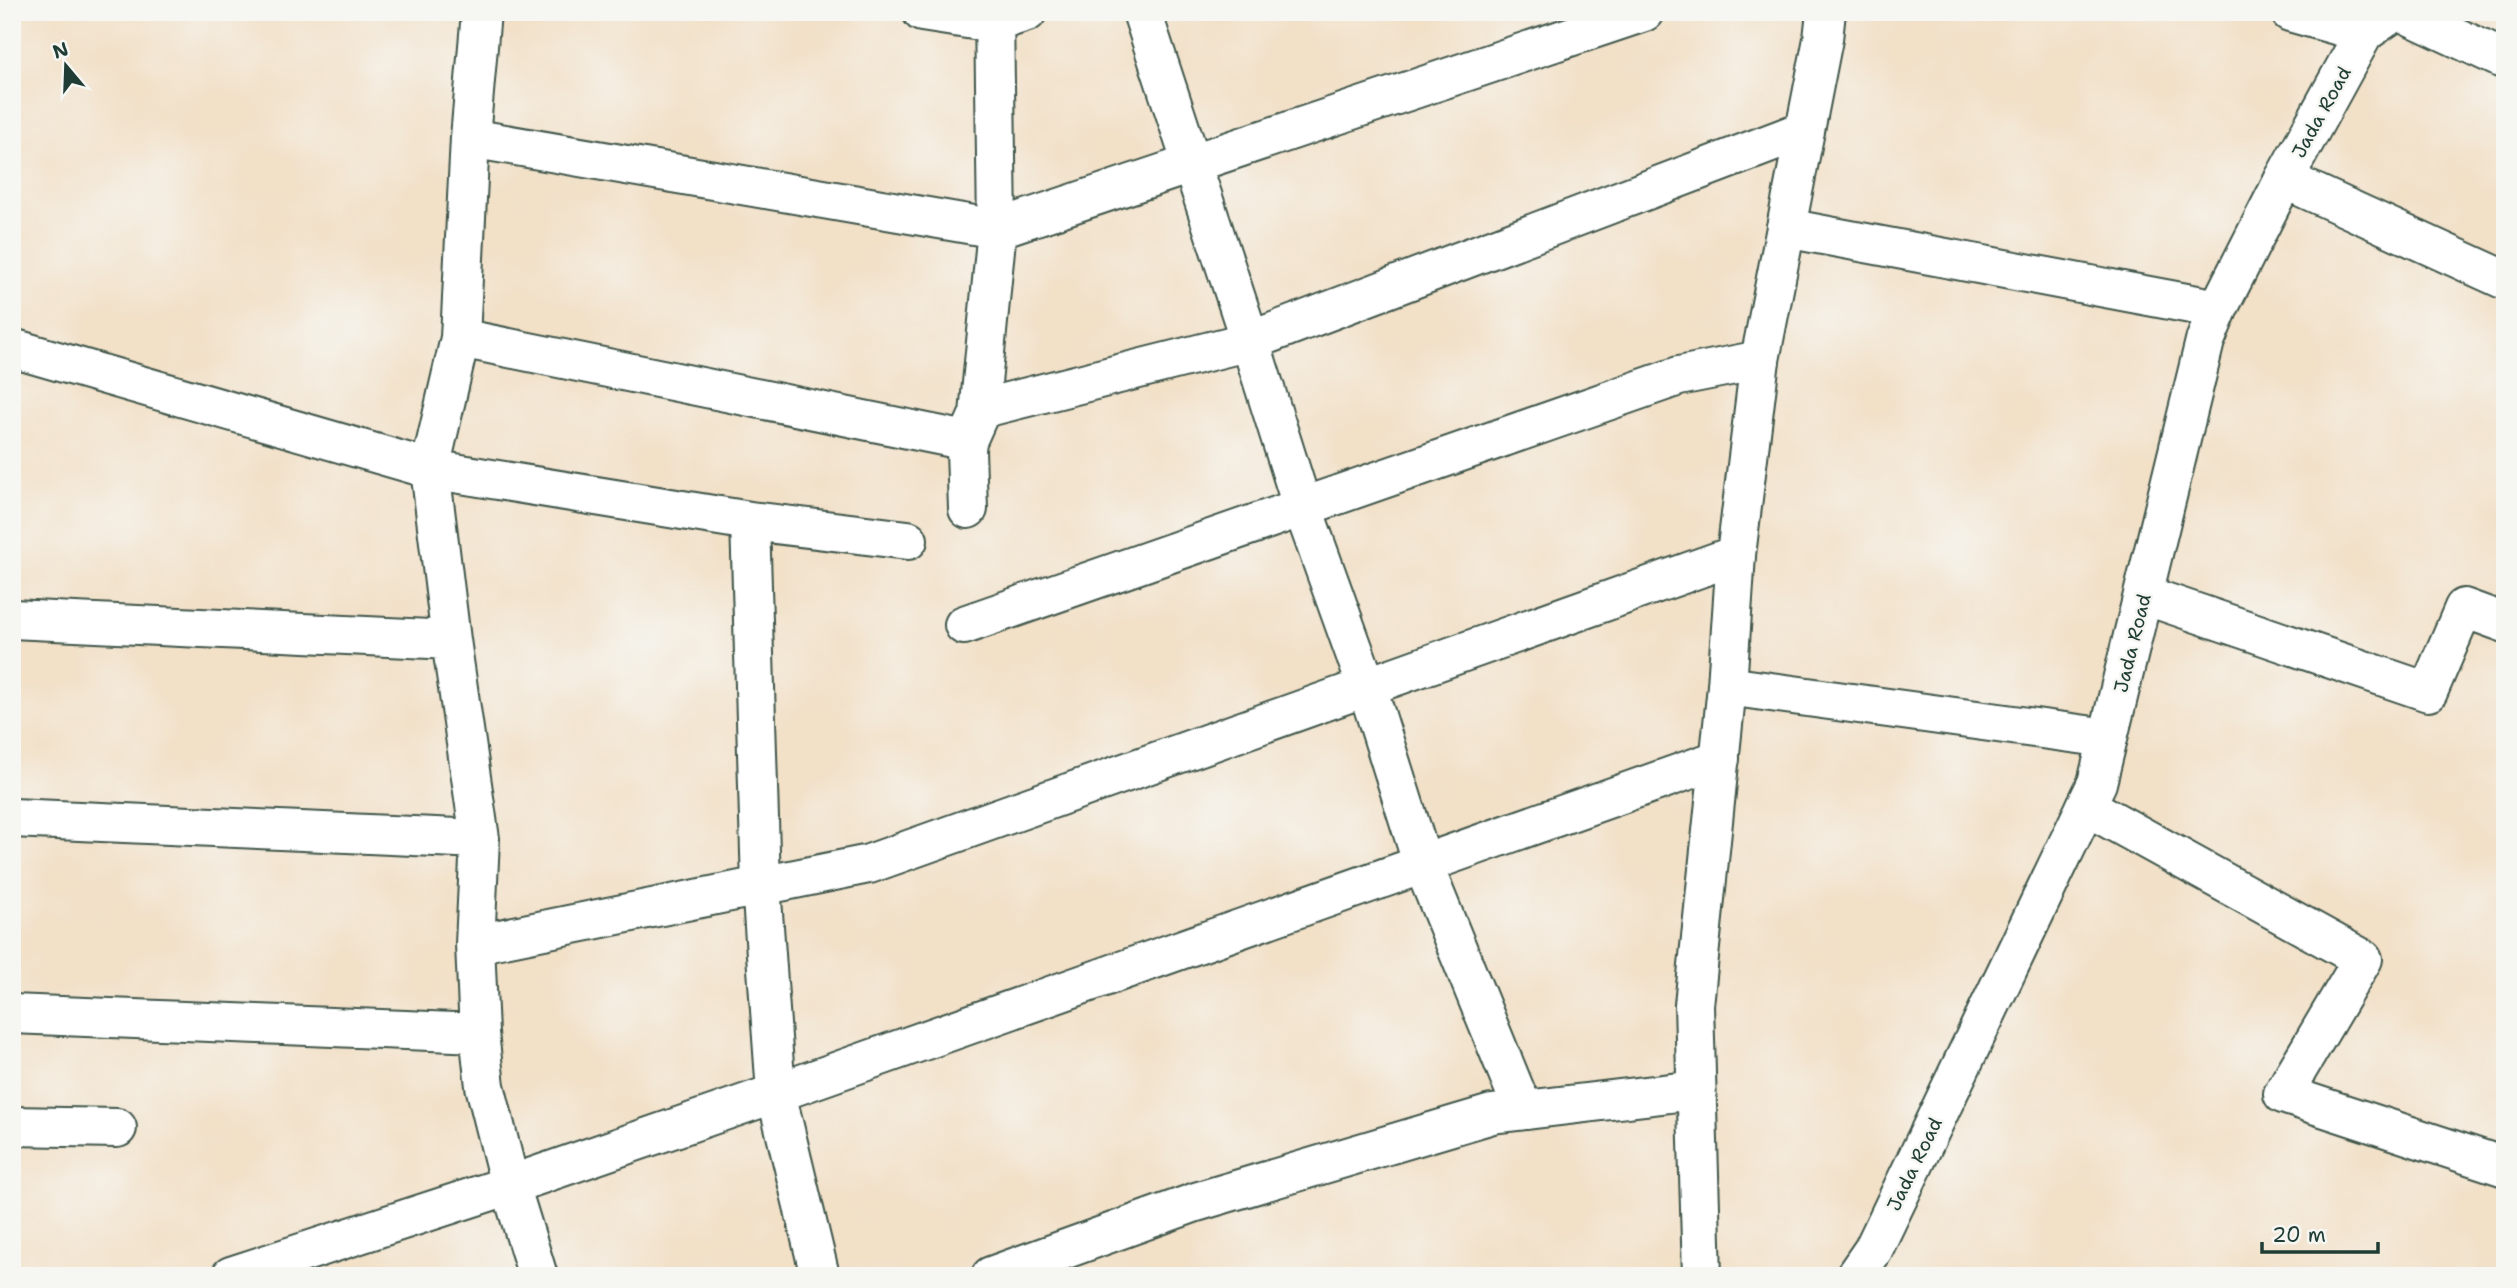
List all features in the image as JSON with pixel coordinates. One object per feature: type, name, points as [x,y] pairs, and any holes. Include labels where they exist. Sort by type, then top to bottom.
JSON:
[{"type":"street","points":[[481,12],[470,138],[460,338],[430,470],[480,839],[475,944],[479,1033],[485,1086],[510,1185],[538,1276]]},
{"type":"street","points":[[922,12],[1004,16],[998,229],[973,425],[968,509]]},
{"type":"street","points":[[1142,12],[1302,506],[1367,687],[1422,862],[1525,1110]]},
{"type":"street","points":[[470,138],[998,229],[1644,12]]},
{"type":"street","points":[[1702,1276],[1694,1005],[1727,686],[1736,555],[1760,360],[1826,12]]},
{"type":"street","points":[[2290,12],[2379,23]]},
{"type":"street","points":[[2402,12],[2505,61]]},
{"type":"street","name":"Jada Road","points":[[1856,1276],[1872,1250],[2097,783],[2205,341],[2218,309],[2284,180],[2379,23]]},
{"type":"street","points":[[460,338],[973,425],[1250,341],[1805,130]]},
{"type":"street","points":[[2284,180],[2505,280]]},
{"type":"street","points":[[1786,228],[2218,309]]},
{"type":"street","points":[[12,348],[430,470],[750,521],[908,540]]},
{"type":"street","points":[[964,625],[1679,376],[1760,360]]},
{"type":"street","points":[[750,521],[761,885],[776,1093],[820,1276]]},
{"type":"street","points":[[475,944],[869,864],[1736,555]]},
{"type":"street","points":[[2144,594],[2428,692],[2464,608],[2505,623]]},
{"type":"street","points":[[12,619],[451,640]]},
{"type":"street","points":[[1727,686],[2108,738]]},
{"type":"street","points":[[231,1276],[510,1185],[776,1093],[1422,862],[1720,759]]},
{"type":"street","points":[[2086,806],[2363,959],[2283,1094],[2505,1167]]},
{"type":"street","points":[[12,818],[480,839]]},
{"type":"street","points":[[12,1014],[479,1033]]},
{"type":"street","points":[[991,1276],[1196,1202],[1492,1114],[1696,1090]]},
{"type":"street","points":[[12,1126],[117,1128]]}]
